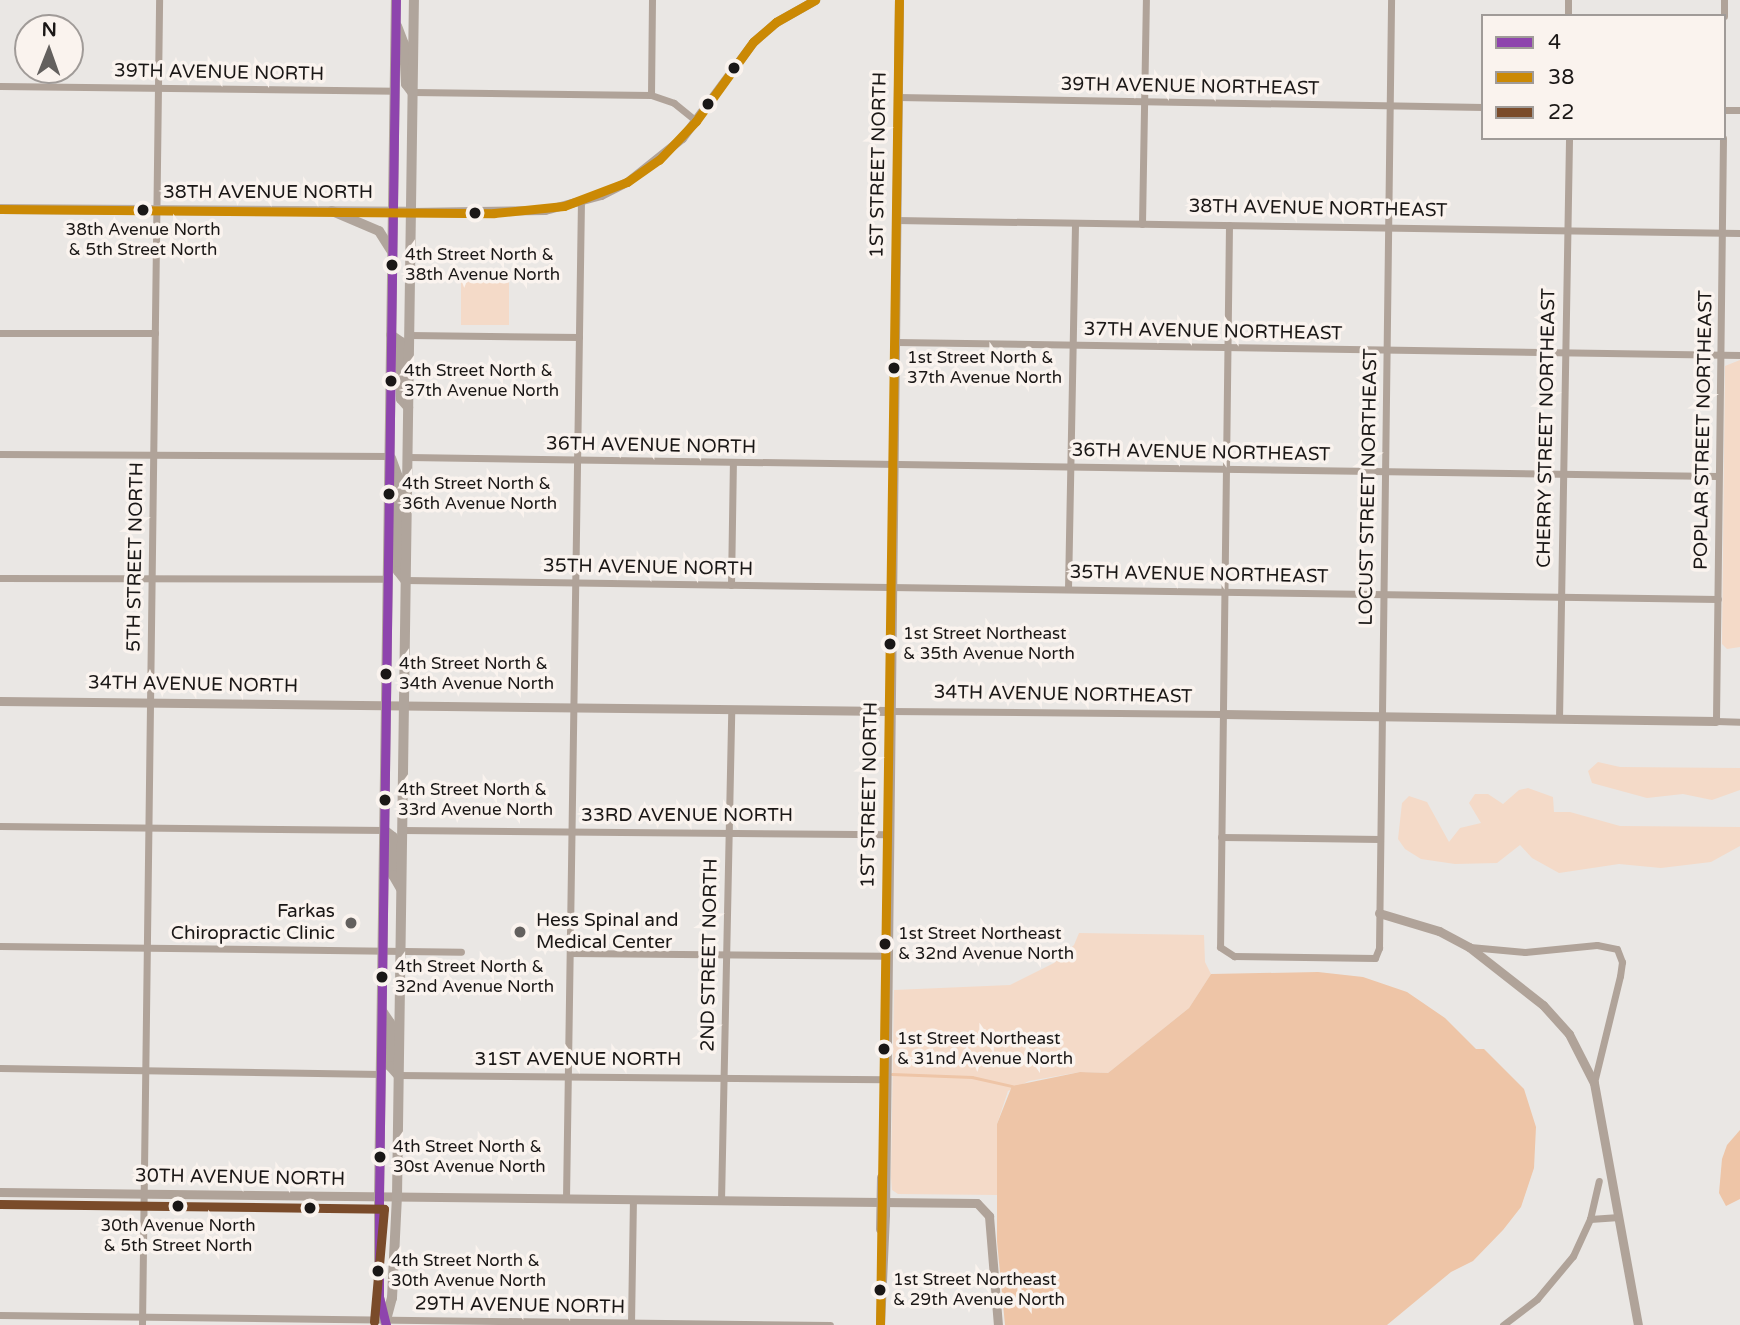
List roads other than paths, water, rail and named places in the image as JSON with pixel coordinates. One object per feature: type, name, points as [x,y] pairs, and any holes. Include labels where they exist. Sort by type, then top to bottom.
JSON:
[{"type":"main road","points":[[386,1322],[379,1297],[379,1197],[396,0]]},
{"type":"main road","points":[[386,1322],[392,1298],[397,1197],[414,0]]},
{"type":"main road","points":[[396,24],[404,44],[406,84],[412,92]]},
{"type":"main road","name":"38TH AVENUE NORTH","points":[[0,209],[411,212]]},
{"type":"main road","points":[[332,211],[379,231],[393,252]]},
{"type":"main road","points":[[391,335],[401,342],[401,399],[408,407]]},
{"type":"main road","points":[[390,456],[398,477],[398,571],[405,580]]},
{"type":"main road","points":[[384,830],[393,837],[393,875],[401,889]]},
{"type":"main road","points":[[382,1012],[390,1023],[390,1066],[398,1075]]},
{"type":"street","name":"5TH STREET NORTH","points":[[142,1321],[143,1069],[153,579],[159,0]]},
{"type":"street","points":[[651,95],[652,0]]},
{"type":"street","points":[[411,212],[529,211],[581,201],[641,173],[696,121],[753,42],[776,22],[815,0]]},
{"type":"street","name":"1ST STREET NORTH","points":[[880,1325],[899,0]]},
{"type":"street","points":[[1142,224],[1146,0]]},
{"type":"street","name":"LOCUST STREET NORTHEAST","points":[[1222,837],[1219,940],[1228,956],[1361,960],[1378,955],[1391,0]]},
{"type":"street","name":"39TH AVENUE NORTH","points":[[0,86],[395,91]]},
{"type":"street","points":[[412,92],[651,95],[674,103],[696,121]]},
{"type":"street","name":"39TH AVENUE NORTHEAST","points":[[897,97],[1481,107]]},
{"type":"street","name":"CHERRY STREET NORTHEAST","points":[[1559,719],[1565,229],[1569,140]]},
{"type":"street","name":"POPLAR STREET NORTHEAST","points":[[1716,721],[1723,140]]},
{"type":"street","points":[[566,1199],[581,201]]},
{"type":"street","name":"38TH AVENUE NORTHEAST","points":[[895,220],[1740,233]]},
{"type":"street","points":[[1068,589],[1075,223]]},
{"type":"street","points":[[1229,225],[1222,837],[1380,839]]},
{"type":"street","points":[[0,333],[155,333]]},
{"type":"street","points":[[409,335],[579,337]]},
{"type":"street","name":"37TH AVENUE NORTHEAST","points":[[896,342],[1740,355]]},
{"type":"street","points":[[0,454],[390,456]]},
{"type":"street","name":"36TH AVENUE NORTH","points":[[408,457],[894,465]]},
{"type":"street","points":[[730,585],[733,464]]},
{"type":"street","name":"36TH AVENUE NORTHEAST","points":[[894,465],[1717,476]]},
{"type":"street","points":[[0,578],[388,579]]},
{"type":"street","name":"35TH AVENUE NORTH","points":[[405,580],[891,587]]},
{"type":"street","name":"35TH AVENUE NORTHEAST","points":[[891,587],[1718,599]]},
{"type":"street","name":"34TH AVENUE NORTH","points":[[0,701],[386,705]]},
{"type":"street","name":"34TH AVENUE NORTHEAST","points":[[386,705],[1740,722]]},
{"type":"street","name":"2ND STREET NORTH","points":[[721,1201],[731,709]]},
{"type":"street","points":[[0,826],[384,830]]},
{"type":"street","name":"33RD AVENUE NORTH","points":[[402,830],[887,834]]},
{"type":"street","points":[[1379,913],[1439,931],[1469,947],[1558,1020],[1594,1083],[1638,1325]]},
{"type":"street","points":[[1469,947],[1525,951],[1597,945],[1617,949],[1622,962],[1620,976],[1594,1083]]},
{"type":"street","points":[[0,946],[461,952]]},
{"type":"street","points":[[570,953],[885,956]]},
{"type":"street","points":[[0,1068],[381,1074]]},
{"type":"street","name":"31ST AVENUE NORTH","points":[[398,1075],[884,1079]]},
{"type":"street","points":[[1503,1325],[1559,1275],[1590,1219],[1599,1181]]},
{"type":"street","name":"30TH AVENUE NORTH","points":[[0,1192],[881,1202]]},
{"type":"street","points":[[631,1324],[633,1200]]},
{"type":"street","points":[[881,1202],[978,1203],[989,1216],[998,1325]]},
{"type":"street","points":[[1590,1219],[1619,1217]]},
{"type":"street","name":"29TH AVENUE NORTH","points":[[0,1315],[142,1321],[830,1325]]},
{"type":"street","points":[[1516,1315],[1518,1325]]},
{"type":"waterway","points":[[892,1074],[972,1077],[1012,1086]]},
{"type":"place","name":"38th Avenue North & 5th Street North","points":[[143,210]]},
{"type":"place","name":"4th Street North & 38th Avenue North","points":[[392,265]]},
{"type":"place","name":"1st Street North & 37th Avenue North","points":[[894,368]]},
{"type":"place","name":"4th Street North & 37th Avenue North","points":[[391,381]]},
{"type":"place","name":"4th Street North & 36th Avenue North","points":[[389,494]]},
{"type":"place","name":"1st Street Northeast & 35th Avenue North","points":[[890,644]]},
{"type":"place","name":"4th Street North & 34th Avenue North","points":[[386,674]]},
{"type":"place","name":"4th Street North & 33rd Avenue North","points":[[385,800]]},
{"type":"place","name":"Farkas Chiropractic Clinic","points":[[351,923]]},
{"type":"place","name":"Hess Spinal and Medical Center","points":[[520,932]]},
{"type":"place","name":"1st Street Northeast & 32nd Avenue North","points":[[885,944]]},
{"type":"place","name":"4th Street North & 32nd Avenue North","points":[[382,977]]},
{"type":"place","name":"1st Street Northeast & 31nd Avenue North","points":[[884,1049]]},
{"type":"place","name":"4th Street North & 30st Avenue North","points":[[380,1157]]},
{"type":"place","name":"30th Avenue North & 5th Street North","points":[[178,1206]]},
{"type":"place","name":"4th Street North & 30th Avenue North","points":[[378,1271]]},
{"type":"place","name":"1st Street Northeast & 29th Avenue North","points":[[880,1290]]}]
